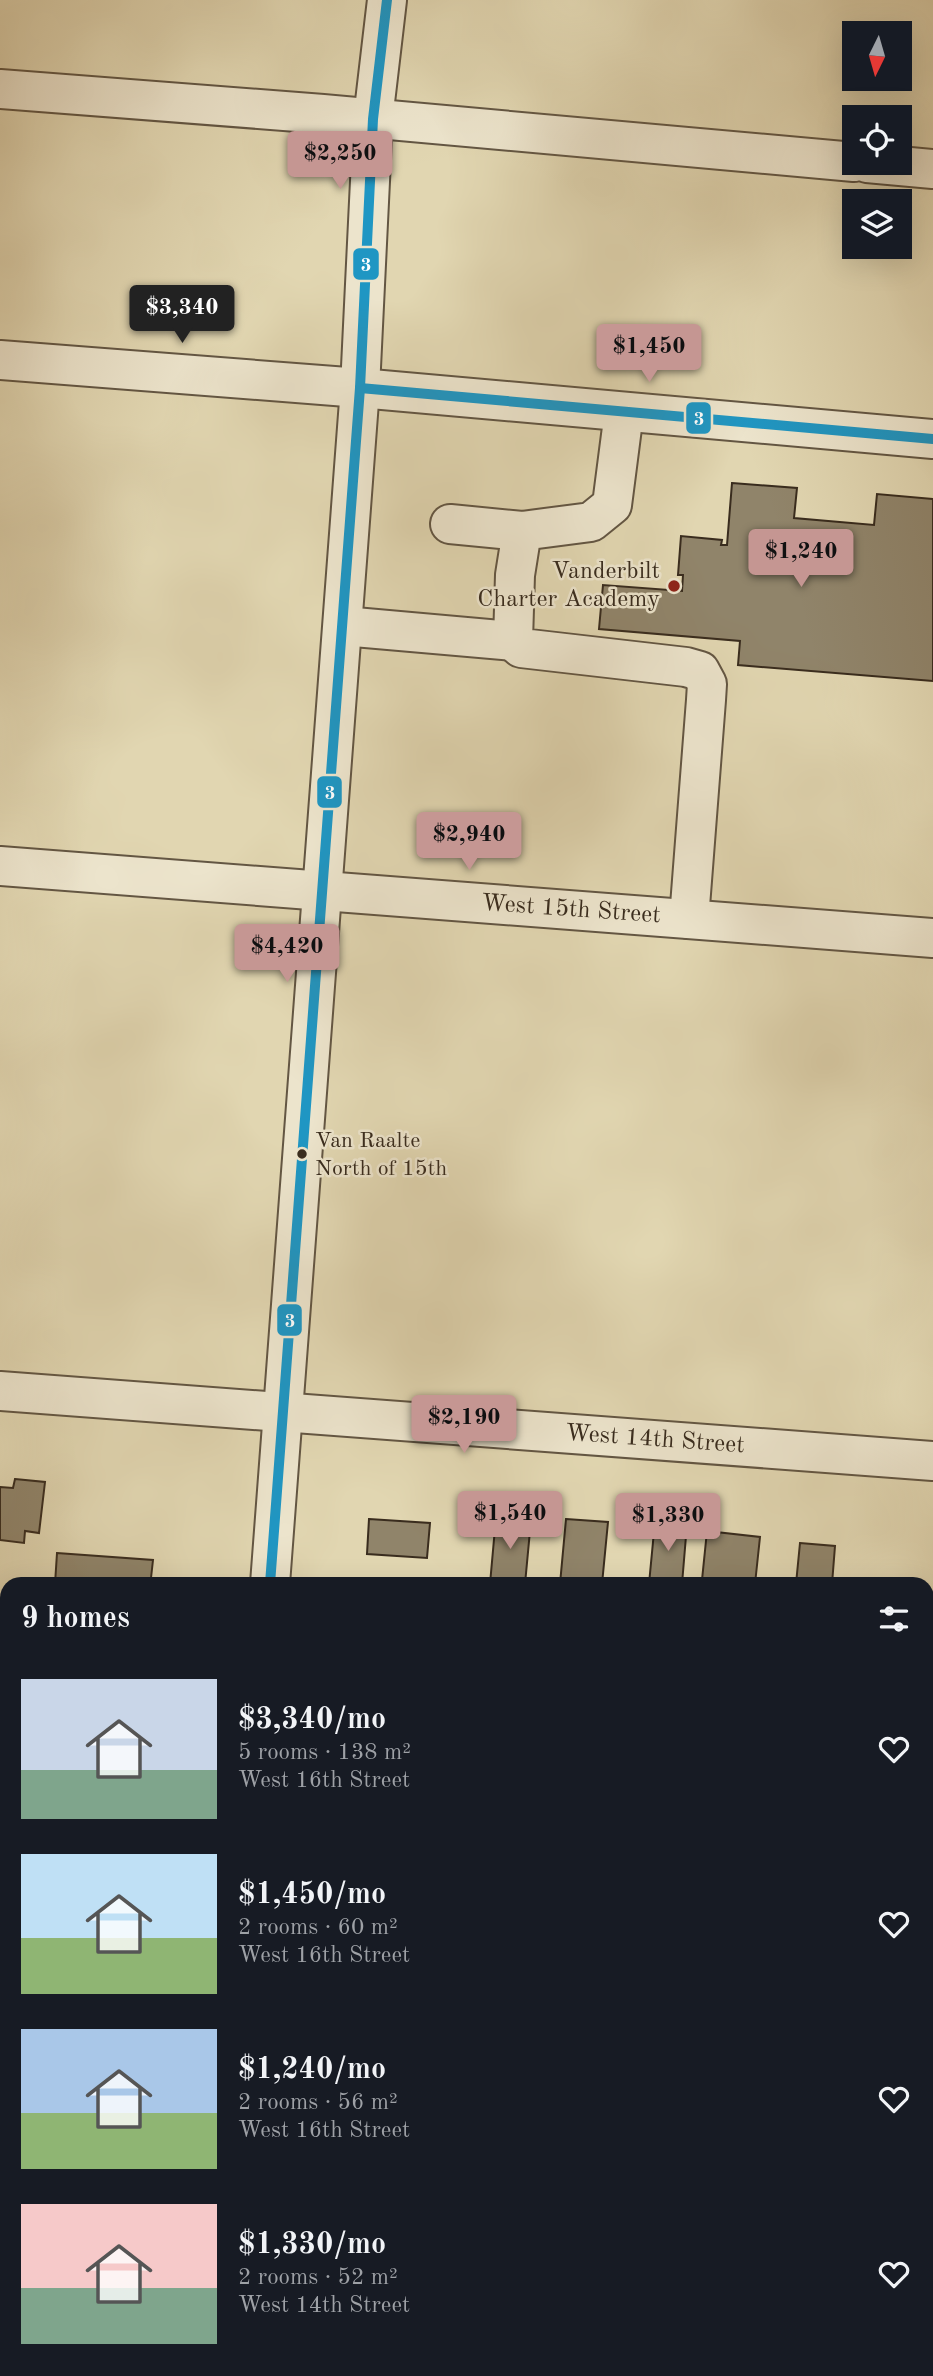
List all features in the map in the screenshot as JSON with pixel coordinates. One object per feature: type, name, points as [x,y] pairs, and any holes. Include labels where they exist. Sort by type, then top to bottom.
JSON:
[{"type":"street","points":[[271,1577],[360,388],[373,119],[387,0]]},
{"type":"street","points":[[0,89],[842,161]]},
{"type":"street","points":[[912,167],[933,169]]},
{"type":"street","points":[[0,360],[360,388],[933,439]]},
{"type":"street","points":[[450,524],[522,531],[591,522],[612,505],[624,412]]},
{"type":"street","points":[[513,641],[515,575],[522,531]]},
{"type":"street","points":[[343,626],[513,641],[521,648],[686,667],[700,671],[707,684],[689,919]]},
{"type":"street","name":"West 15th Street","points":[[0,866],[933,938]]},
{"type":"street","name":"West 14th Street","points":[[0,1391],[933,1461]]},
{"type":"building","points":[[732,483],[797,488],[794,518],[874,525],[877,494],[933,499],[933,681],[738,665],[740,641],[599,629],[603,585],[682,591],[683,575],[678,575],[681,536],[722,540],[721,545],[727,545]]},
{"type":"building","points":[[15,1479],[45,1482],[39,1533],[25,1531],[24,1543],[0,1540],[0,1487],[13,1488]]},
{"type":"building","points":[[496,1517],[531,1520],[526,1577],[491,1577]]},
{"type":"building","points":[[369,1519],[430,1523],[427,1558],[367,1554]]},
{"type":"building","points":[[566,1519],[608,1522],[603,1577],[561,1577]]},
{"type":"building","points":[[655,1521],[687,1524],[683,1577],[650,1577]]},
{"type":"building","points":[[707,1531],[760,1537],[756,1577],[702,1577]]},
{"type":"building","points":[[800,1543],[835,1546],[833,1577],[797,1577]]},
{"type":"building","points":[[57,1553],[153,1560],[151,1577],[55,1577]]},
{"type":"transit line","name":"3","points":[[271,1577],[360,388],[373,119],[387,0]]},
{"type":"transit line","name":"3","points":[[360,388],[933,439]]},
{"type":"place","name":"Vanderbilt Charter Academy","points":[[674,586]]},
{"type":"place","name":"Van Raalte North of 15th","points":[[302,1154]]}]
